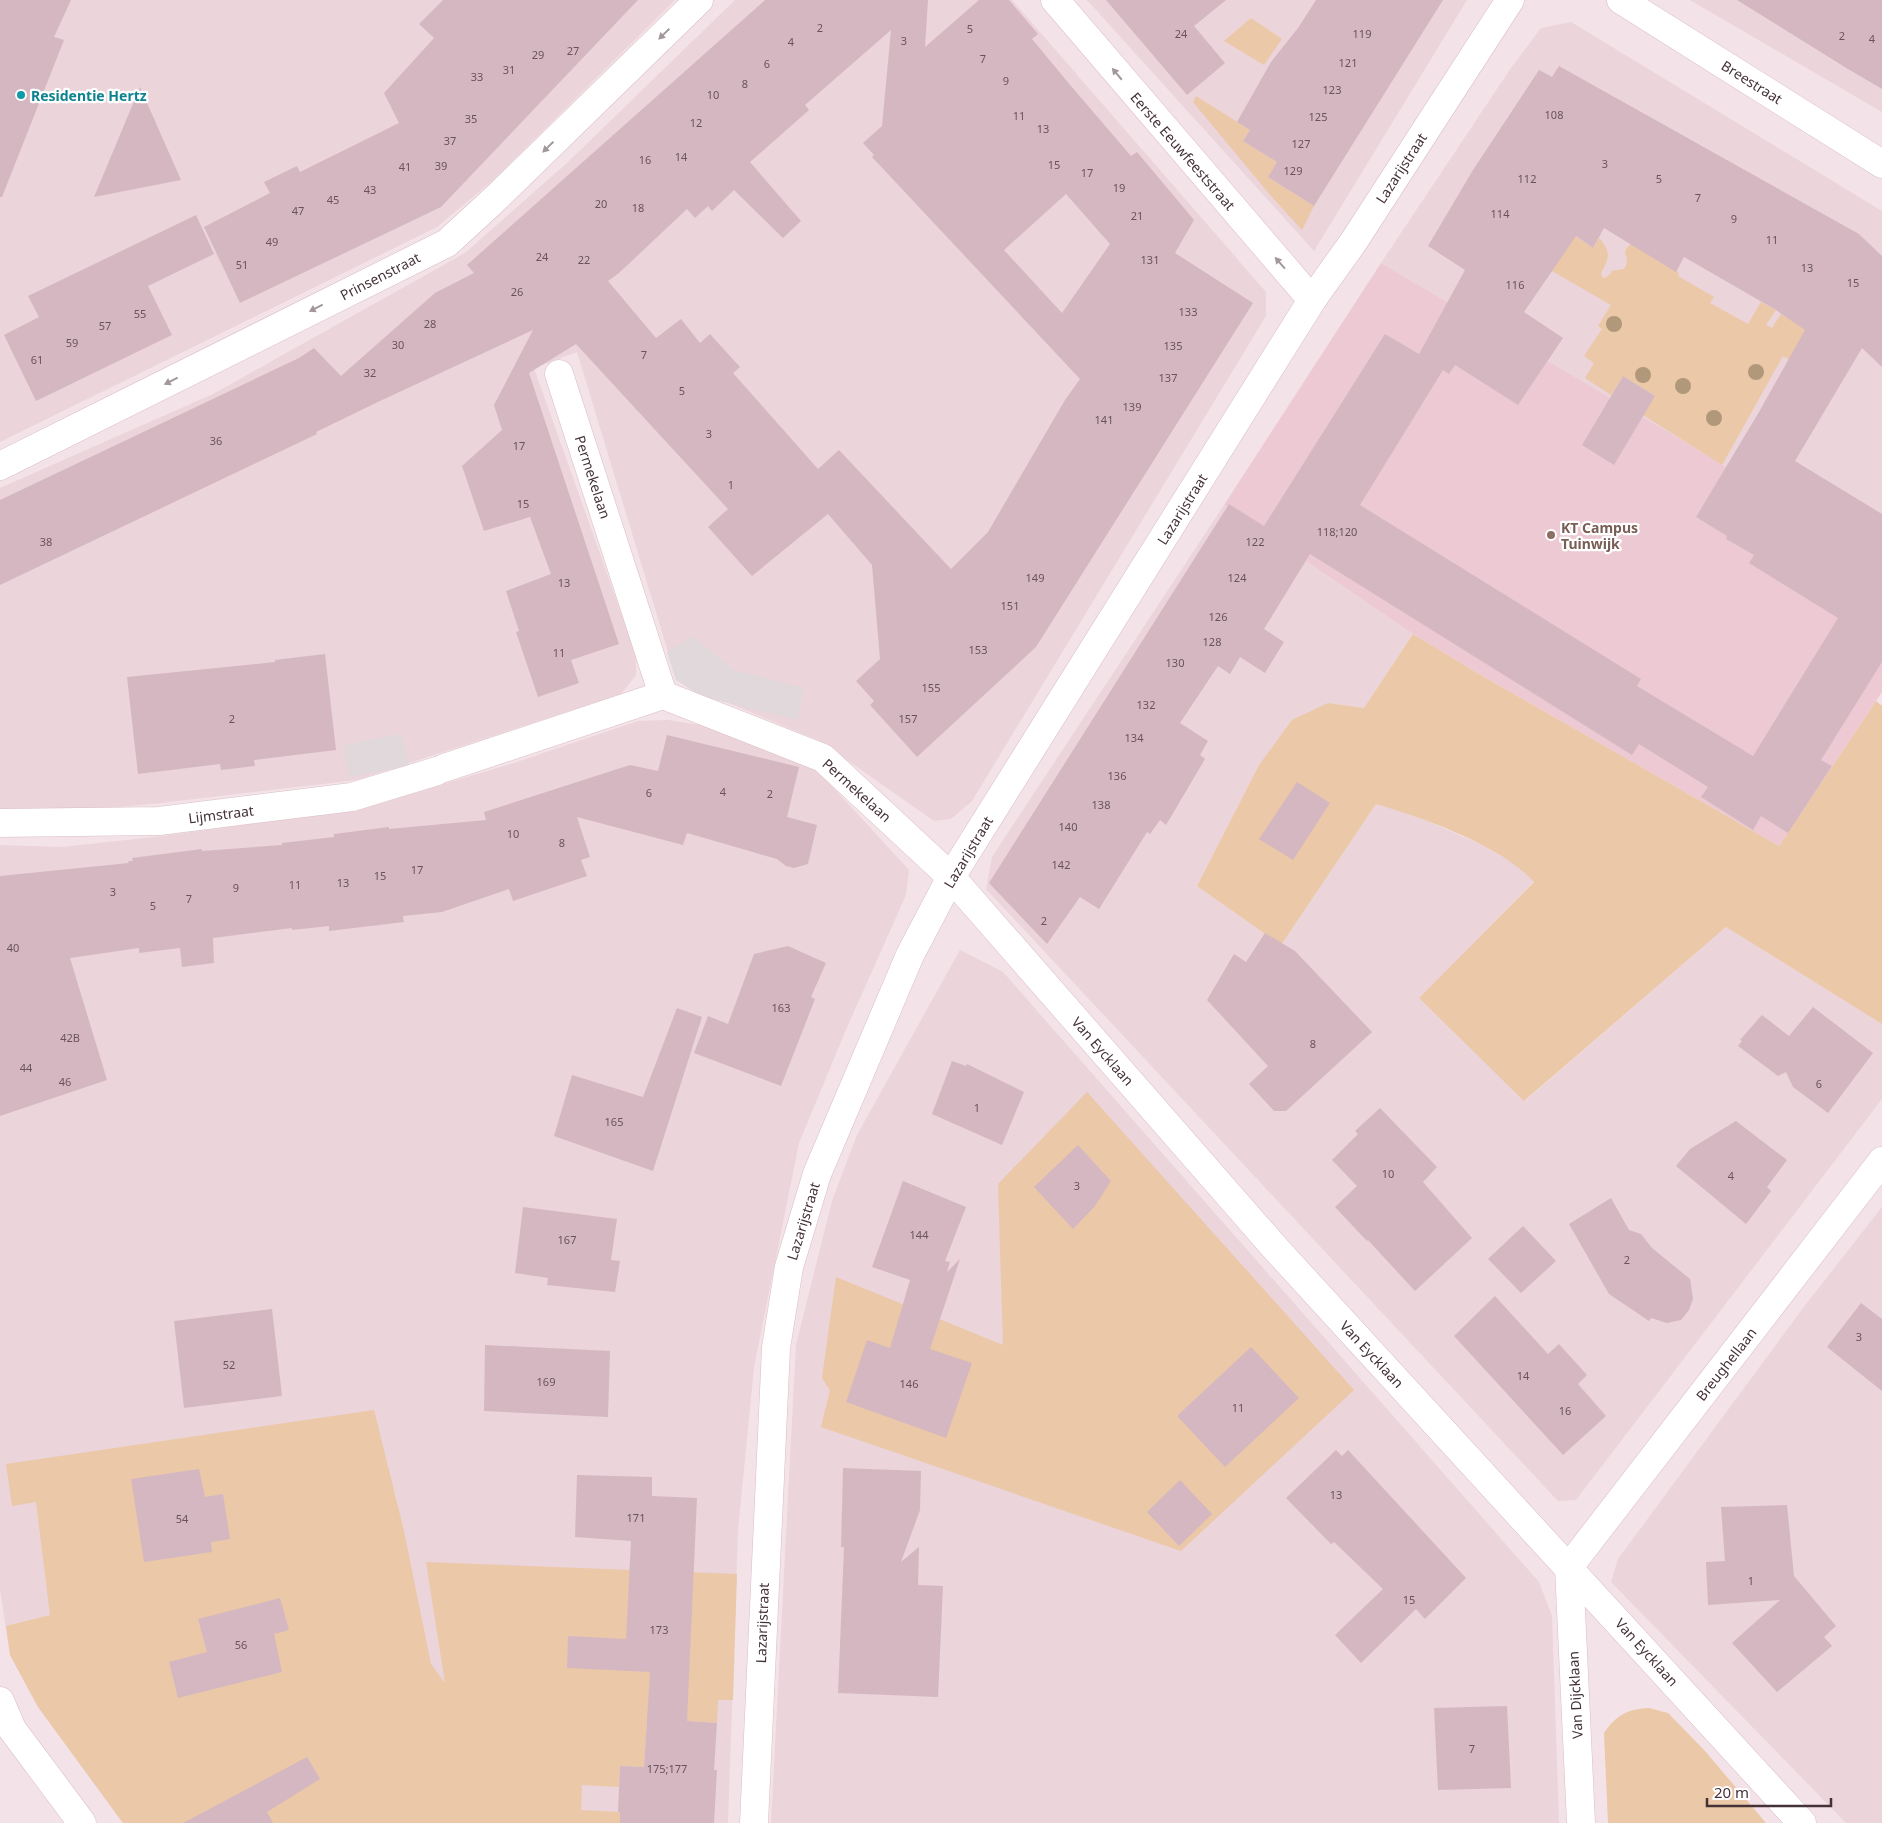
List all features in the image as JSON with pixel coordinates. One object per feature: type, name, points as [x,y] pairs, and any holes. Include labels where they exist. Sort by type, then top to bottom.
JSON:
[{"type":"street","name":"Prinsenstraat","points":[[0,466],[447,243],[497,197],[699,0]]},
{"type":"street","name":"Eerste Eeuwfeeststraat","points":[[1055,0],[1312,300]]},
{"type":"street","name":"Lazarijstraat","points":[[754,1823],[776,1348],[789,1267],[821,1165],[910,955],[951,878],[1312,300],[1354,241],[1510,0]]},
{"type":"street","name":"Breestraat","points":[[1621,0],[1882,164]]},
{"type":"street","name":"Permekelaan","points":[[559,374],[663,695],[823,758],[951,878]]},
{"type":"street","name":"Lijmstraat","points":[[0,823],[159,821],[352,798],[663,695]]},
{"type":"street","name":"Van Eycklaan","points":[[951,878],[1276,1249],[1802,1823]]},
{"type":"street","name":"Breughellaan","points":[[1569,1568],[1882,1161]]},
{"type":"street","name":"Van Dijcklaan","points":[[1569,1568],[1581,1823]]},
{"type":"street","points":[[0,1701],[12,1729],[82,1823]]},
{"type":"shaded area","points":[[0,0],[675,0],[493,180],[437,227],[0,442]]},
{"type":"shaded area","points":[[735,0],[1012,0],[1266,292],[1266,316],[972,801],[951,819],[934,821],[820,741],[690,687],[673,668],[577,352],[534,368],[636,655],[636,675],[621,694],[357,780],[107,808],[0,810],[0,488],[213,394],[465,253],[567,163]]},
{"type":"shaded area","points":[[1087,0],[1467,0],[1314,251]]},
{"type":"shaded area","points":[[1690,0],[1882,0],[1882,112]]},
{"type":"shaded area","points":[[1251,18],[1282,39],[1264,65],[1224,41]]},
{"type":"shaded area","points":[[1571,22],[1882,211],[1882,564],[1682,440],[1381,263],[1511,68],[1541,28]]},
{"type":"shaded area","points":[[1196,96],[1250,130],[1243,141],[1277,162],[1268,177],[1314,206],[1302,230],[1271,196],[1193,102]]},
{"type":"shaded area","points":[[1548,218],[1593,248],[1599,238],[1606,247],[1608,255],[1601,273],[1602,277],[1605,278],[1611,271],[1624,269],[1627,262],[1625,251],[1634,239],[1679,273],[1678,276],[1714,297],[1710,303],[1748,324],[1761,302],[1776,310],[1766,325],[1772,328],[1781,314],[1801,325],[1813,303],[1800,366],[1783,356],[1722,465],[1643,415],[1655,396],[1623,376],[1611,395],[1585,378],[1594,363],[1584,356],[1602,329],[1598,326],[1611,305],[1533,260]]},
{"type":"shaded area","name":"KT Campus Tuinwijk","points":[[1381,263],[1682,440],[1882,564],[1882,692],[1779,846],[1479,674],[1413,634],[1224,505]]},
{"type":"shaded area","points":[[1224,505],[1413,634],[1364,708],[1328,703],[1259,765],[1197,886],[1281,945],[1376,804],[1409,813],[1480,844],[1517,865],[1534,881],[1419,998],[1525,1101],[1726,927],[1882,1024],[1882,1099],[1576,1500],[1558,1501],[986,889],[992,857]]},
{"type":"shaded area","points":[[1413,634],[1479,674],[1779,846],[1876,701],[1882,706],[1882,1024],[1726,927],[1524,1101],[1419,998],[1534,882],[1502,856],[1460,834],[1376,804],[1281,945],[1197,886],[1259,765],[1292,720],[1328,703],[1364,708]]},
{"type":"shaded area","points":[[693,636],[734,670],[804,688],[797,720],[701,696],[676,680],[667,652]]},
{"type":"shaded area","points":[[668,720],[706,726],[818,771],[909,870],[906,895],[845,1032],[799,1143],[754,1367],[738,1530],[728,1823],[123,1823],[38,1707],[10,1655],[0,1589],[0,845],[62,847],[163,836],[359,809],[514,763],[638,721]]},
{"type":"shaded area","points":[[402,734],[409,766],[349,777],[343,745]]},
{"type":"shaded area","points":[[960,950],[1003,972],[1539,1582],[1552,1616],[1559,1823],[771,1823],[796,1345],[832,1201],[857,1135]]},
{"type":"shaded area","points":[[1087,1092],[1354,1390],[1181,1551],[821,1427],[830,1390],[822,1378],[836,1277],[1003,1345],[998,1184]]},
{"type":"shaded area","points":[[1882,1207],[1882,1823],[1846,1823],[1611,1582],[1618,1559],[1806,1304]]},
{"type":"shaded area","points":[[374,1410],[404,1531],[431,1664],[445,1683],[426,1562],[737,1574],[733,1700],[718,1700],[717,1723],[647,1719],[644,1767],[620,1766],[619,1787],[582,1785],[581,1810],[620,1812],[620,1823],[123,1823],[38,1707],[10,1655],[6,1626],[50,1615],[36,1502],[12,1506],[6,1464]]},
{"type":"shaded area","points":[[1649,1708],[1668,1713],[1705,1751],[1766,1823],[1608,1823],[1604,1733],[1623,1714]]},
{"type":"building","name":"Residentie Hertz","points":[[0,0],[71,0],[54,37],[64,40],[2,197],[0,197]]},
{"type":"building","points":[[443,0],[638,0],[441,207],[240,303],[204,227],[270,193],[264,182],[297,166],[300,172],[399,123],[384,93],[434,38],[419,24]]},
{"type":"building","points":[[765,0],[928,0],[925,47],[979,0],[1009,0],[1038,34],[1032,39],[1071,86],[1131,156],[1137,152],[1194,220],[1175,253],[1253,303],[1036,647],[917,757],[870,705],[874,701],[856,681],[880,659],[872,565],[828,514],[752,576],[708,527],[728,509],[576,344],[529,373],[619,644],[571,660],[579,683],[538,697],[516,632],[519,631],[506,591],[551,574],[530,517],[484,531],[462,466],[502,430],[494,405],[533,330],[380,401],[316,432],[317,434],[0,585],[0,500],[299,358],[314,348],[341,376],[435,293],[474,273],[467,265]],"holes":[[[891,30],[882,126],[863,143],[874,155],[872,157],[1080,379],[1065,400],[988,532],[951,569],[839,450],[818,469],[733,373],[740,367],[710,334],[700,343],[681,319],[656,338],[608,281],[687,209],[695,218],[708,206],[712,211],[734,190],[783,238],[801,221],[750,162],[809,110],[805,105]],[[1066,194],[1110,244],[1062,313],[1004,250]]]},
{"type":"building","points":[[1106,0],[1226,0],[1194,26],[1225,63],[1187,95]]},
{"type":"building","points":[[1316,0],[1443,0],[1314,206],[1268,177],[1277,162],[1243,141],[1250,130],[1237,122],[1271,62],[1298,28]]},
{"type":"building","points":[[1737,0],[1882,0],[1882,89],[1848,69]]},
{"type":"building","points":[[1559,66],[1859,234],[1882,256],[1882,367],[1862,348],[1795,461],[1882,514],[1882,662],[1821,760],[1832,766],[1788,833],[1761,816],[1753,830],[1701,797],[1708,787],[1639,744],[1632,755],[1310,554],[1264,629],[1284,642],[1265,673],[1240,657],[1230,674],[1218,666],[1180,723],[1208,741],[1200,755],[1205,759],[1166,825],[1160,820],[1150,834],[1147,832],[1099,909],[1080,897],[1047,944],[989,883],[1229,504],[1264,526],[1385,334],[1419,354],[1465,270],[1428,246],[1473,170],[1539,70],[1552,77]],"holes":[[[1604,228],[1676,272],[1684,257],[1776,310],[1805,330],[1759,412],[1696,517],[1727,536],[1726,539],[1754,555],[1749,563],[1838,618],[1753,756],[1637,686],[1641,679],[1360,505],[1443,370],[1449,374],[1455,365],[1518,405],[1563,338],[1524,312],[1576,236],[1593,248]]]},
{"type":"building","points":[[140,87],[181,180],[94,197]]},
{"type":"building","points":[[196,215],[214,254],[148,286],[172,335],[36,401],[4,335],[39,317],[28,296]]},
{"type":"building","points":[[1623,376],[1655,396],[1614,465],[1582,445]]},
{"type":"building","points":[[325,654],[336,750],[254,760],[255,766],[221,770],[220,764],[138,774],[127,677],[275,662],[275,660]]},
{"type":"building","points":[[667,735],[799,767],[787,817],[817,825],[808,864],[794,868],[786,866],[777,859],[687,833],[683,845],[577,817],[590,857],[581,860],[587,876],[513,901],[509,889],[442,912],[403,916],[404,922],[329,931],[329,926],[292,930],[292,928],[213,938],[214,963],[182,967],[180,948],[139,953],[139,948],[70,958],[107,1080],[0,1116],[0,876],[129,863],[128,861],[133,861],[132,858],[202,849],[202,851],[282,845],[282,843],[334,837],[334,834],[389,827],[389,829],[486,820],[484,812],[630,765],[658,771]]},
{"type":"building","points":[[1297,782],[1330,803],[1293,860],[1259,839]]},
{"type":"building","points":[[1265,933],[1295,951],[1372,1032],[1286,1111],[1274,1111],[1249,1084],[1268,1066],[1207,1000],[1234,954],[1246,962]]},
{"type":"building","points":[[788,946],[826,963],[811,997],[815,999],[781,1086],[694,1053],[708,1016],[728,1024],[754,954]]},
{"type":"building","points":[[1813,1007],[1873,1053],[1828,1113],[1793,1087],[1786,1072],[1778,1076],[1738,1046],[1742,1041],[1740,1040],[1762,1015],[1789,1036]]},
{"type":"building","points":[[677,1008],[702,1017],[653,1171],[554,1136],[572,1075],[643,1097]]},
{"type":"building","points":[[952,1061],[966,1066],[967,1064],[1024,1092],[1002,1145],[932,1114]]},
{"type":"building","points":[[1380,1108],[1437,1167],[1423,1182],[1472,1238],[1415,1291],[1335,1207],[1357,1186],[1332,1160],[1358,1134],[1355,1131]]},
{"type":"building","points":[[1736,1121],[1787,1160],[1767,1187],[1771,1191],[1746,1224],[1676,1166],[1690,1149]]},
{"type":"building","points":[[1078,1145],[1111,1181],[1095,1206],[1073,1229],[1034,1187]]},
{"type":"building","points":[[903,1181],[966,1207],[945,1261],[950,1262],[947,1272],[960,1259],[930,1349],[972,1363],[946,1438],[846,1402],[867,1340],[890,1348],[910,1280],[872,1267]]},
{"type":"building","points":[[1611,1198],[1629,1230],[1641,1234],[1652,1248],[1690,1279],[1693,1299],[1689,1310],[1681,1320],[1667,1323],[1651,1318],[1649,1321],[1609,1294],[1569,1224]]},
{"type":"building","points":[[523,1207],[617,1219],[611,1260],[620,1261],[615,1292],[547,1285],[548,1278],[515,1273]]},
{"type":"building","points":[[1523,1226],[1556,1261],[1521,1293],[1488,1259]]},
{"type":"building","points":[[1495,1296],[1548,1354],[1559,1344],[1587,1375],[1578,1384],[1606,1416],[1563,1455],[1454,1336]]},
{"type":"building","points":[[1861,1303],[1882,1319],[1882,1391],[1827,1347]]},
{"type":"building","points":[[272,1309],[282,1396],[184,1408],[174,1321]]},
{"type":"building","points":[[485,1345],[610,1351],[608,1417],[484,1411]]},
{"type":"building","points":[[1251,1347],[1299,1398],[1225,1467],[1177,1416]]},
{"type":"building","points":[[1336,1450],[1342,1456],[1348,1450],[1466,1578],[1425,1619],[1416,1609],[1361,1663],[1335,1635],[1383,1589],[1334,1542],[1331,1544],[1286,1498]]},
{"type":"building","points":[[843,1468],[921,1471],[920,1510],[901,1562],[919,1547],[918,1585],[943,1586],[938,1697],[838,1693],[844,1547],[841,1547]]},
{"type":"building","points":[[199,1469],[205,1497],[223,1494],[230,1539],[211,1542],[212,1552],[144,1562],[131,1479]]},
{"type":"building","points":[[577,1475],[652,1477],[652,1496],[697,1498],[687,1721],[717,1723],[714,1770],[717,1770],[714,1823],[620,1823],[620,1812],[618,1812],[620,1766],[644,1767],[650,1672],[567,1668],[568,1636],[626,1639],[631,1541],[575,1537]]},
{"type":"building","points":[[1180,1480],[1212,1514],[1179,1546],[1147,1512]]},
{"type":"building","points":[[1787,1505],[1794,1576],[1836,1626],[1824,1637],[1832,1646],[1777,1692],[1732,1643],[1780,1600],[1708,1605],[1706,1562],[1725,1561],[1721,1507]]},
{"type":"building","points":[[280,1598],[289,1630],[274,1634],[282,1672],[178,1698],[169,1662],[207,1652],[198,1619]]},
{"type":"building","points":[[1507,1706],[1511,1788],[1438,1790],[1434,1708]]},
{"type":"building","points":[[307,1757],[320,1779],[267,1812],[273,1823],[183,1823]]},
{"type":"place","name":"Residentie Hertz","points":[[21,95]]},
{"type":"place","name":"KT Campus Tuinwijk","points":[[1551,535]]}]
